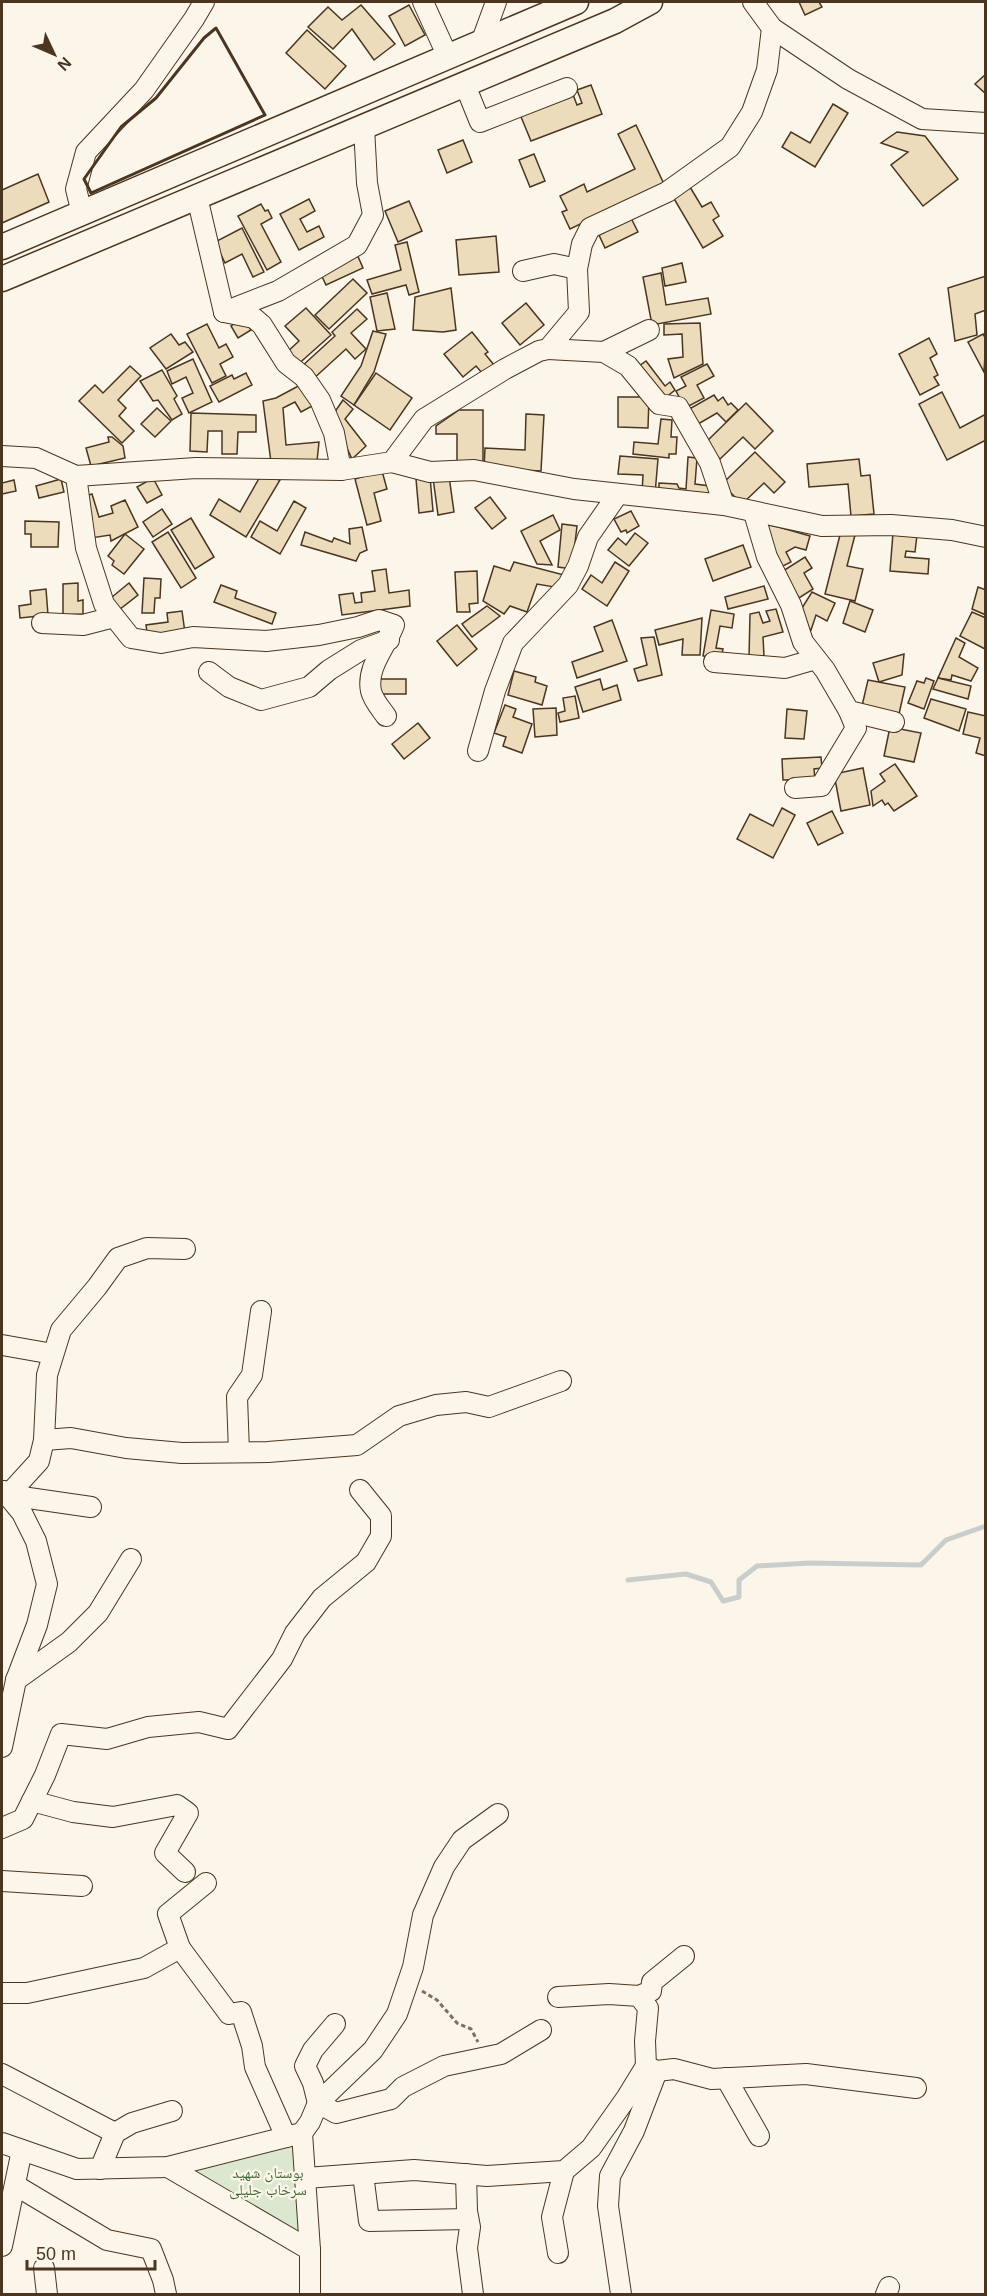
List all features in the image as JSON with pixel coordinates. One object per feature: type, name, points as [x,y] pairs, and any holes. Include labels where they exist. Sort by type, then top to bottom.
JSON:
[{"type":"main road","points":[[2,247],[576,2]]},
{"type":"main road","points":[[2,279],[615,21],[650,2]]},
{"type":"street","points":[[82,213],[76,189],[86,152],[144,90],[195,19],[204,2]]},
{"type":"street","points":[[423,2],[448,57]]},
{"type":"street","points":[[480,43],[496,2]]},
{"type":"street","points":[[753,2],[772,28],[848,79],[921,119],[986,123]]},
{"type":"street","points":[[548,348],[579,312],[577,269],[582,244],[590,228],[668,192],[730,147],[752,112],[767,70],[772,28]]},
{"type":"street","points":[[465,85],[480,122],[567,88]]},
{"type":"street","points":[[224,312],[278,291],[357,245],[374,215],[367,183],[364,127]]},
{"type":"street","points":[[197,197],[224,312]]},
{"type":"street","points":[[523,271],[554,264],[577,269]]},
{"type":"street","points":[[224,312],[254,318],[262,325],[286,363],[304,377],[320,400],[334,434],[341,470]]},
{"type":"street","points":[[604,352],[649,330]]},
{"type":"street","points":[[392,462],[424,419],[539,351],[548,348],[604,352],[628,366],[659,404],[678,407],[710,463],[724,505]]},
{"type":"street","points":[[2,456],[36,458],[76,476],[196,468],[341,470],[392,462],[430,472],[474,470],[574,489],[724,505],[822,526],[891,525],[952,530],[986,537]]},
{"type":"street","points":[[76,476],[86,548],[104,604],[131,638],[161,643],[193,637],[266,641],[319,635],[379,620],[394,625],[389,640],[371,671],[371,693],[386,716]]},
{"type":"street","points":[[478,751],[495,691],[513,643],[568,585],[578,566],[588,537],[618,494]]},
{"type":"street","points":[[754,513],[767,557],[791,604],[803,642],[825,670],[849,711],[856,728],[821,786],[795,788]]},
{"type":"street","points":[[42,623],[84,626],[114,616]]},
{"type":"street","points":[[209,672],[229,687],[261,700],[309,687],[329,670],[361,650],[389,640]]},
{"type":"street","points":[[714,662],[785,668],[816,659]]},
{"type":"street","points":[[849,711],[894,722]]},
{"type":"street","points":[[5,1491],[39,1461],[44,1440],[47,1375],[61,1330],[118,1258],[147,1248],[185,1249]]},
{"type":"street","points":[[239,1452],[237,1397],[252,1375],[261,1311]]},
{"type":"street","points":[[2,1345],[53,1354]]},
{"type":"street","points":[[44,1440],[71,1438],[126,1448],[182,1452],[239,1452],[357,1445],[399,1416],[436,1405],[466,1402],[489,1407],[561,1381]]},
{"type":"street","points":[[2,1828],[23,1819],[61,1734],[107,1739],[148,1727],[199,1722],[228,1730],[282,1659],[295,1633],[322,1598],[366,1562],[381,1536],[381,1516],[360,1490]]},
{"type":"street","points":[[5,1491],[91,1507]]},
{"type":"street","points":[[2,1747],[16,1680],[37,1625],[47,1584],[36,1541],[22,1513],[5,1491]]},
{"type":"street","points":[[16,1680],[69,1642],[98,1613],[131,1559]]},
{"type":"street","points":[[32,1801],[73,1812],[113,1817],[177,1805],[188,1813],[165,1853],[185,1872]]},
{"type":"street","points":[[2,2143],[77,2169],[100,2169],[168,2167],[294,2135],[310,2122],[318,2103],[374,2050],[397,2014],[413,1967],[423,1915],[444,1867],[462,1840],[498,1814]]},
{"type":"street","points":[[2,1881],[82,1886]]},
{"type":"street","points":[[206,1883],[168,1914],[180,1948],[229,2014],[241,2012],[252,2046],[255,2067],[294,2135],[306,2178],[310,2295]]},
{"type":"street","points":[[2,1993],[27,1993],[144,1968],[180,1948]]},
{"type":"street","points":[[558,1997],[609,1994],[639,1996],[651,1991],[652,1982],[684,1956]]},
{"type":"street","points":[[621,2295],[608,2206],[610,2176],[634,2131],[651,2068],[645,2041],[648,2008],[639,1996]]},
{"type":"street","points":[[335,2024],[313,2050],[305,2066],[313,2083],[318,2103],[336,2113],[390,2100],[403,2087],[444,2066],[501,2054],[541,2030]]},
{"type":"street","points":[[651,2068],[674,2069],[712,2079],[806,2074],[916,2088]]},
{"type":"street","points":[[558,2253],[552,2217],[564,2171],[591,2148],[651,2068]]},
{"type":"street","points":[[2,2074],[115,2133]]},
{"type":"street","points":[[726,2078],[759,2136]]},
{"type":"street","points":[[100,2169],[115,2133],[132,2123],[172,2111]]},
{"type":"street","points":[[2,2246],[22,2150]]},
{"type":"street","points":[[168,2167],[310,2250]]},
{"type":"street","points":[[306,2178],[414,2170],[487,2175],[564,2171]]},
{"type":"street","points":[[363,2174],[369,2221],[468,2219]]},
{"type":"street","points":[[466,2174],[470,2227],[467,2248],[472,2295]]},
{"type":"street","points":[[15,2185],[107,2240],[151,2249],[166,2295]]},
{"type":"street","points":[[44,2268],[47,2295]]},
{"type":"path","points":[[408,1983],[437,2000],[457,2022],[471,2029],[487,2057]]},
{"type":"green space","name":"بوستان شهید سرخاب جلیلی","points":[[296,2145],[301,2235],[185,2169]]},
{"type":"building","points":[[799,2],[819,2],[822,7],[805,15]]},
{"type":"building","points":[[361,5],[395,44],[374,60],[352,29],[333,49],[308,27],[328,7],[342,20]]},
{"type":"building","points":[[409,5],[425,35],[405,46],[389,16]]},
{"type":"building","points":[[307,30],[346,66],[325,89],[286,53]]},
{"type":"building","points":[[986,74],[986,94],[975,84]]},
{"type":"building","points":[[591,85],[602,114],[531,141],[519,112],[572,92],[577,105],[582,103],[577,90]]},
{"type":"building","points":[[833,104],[848,113],[815,167],[782,147],[791,132],[810,143]]},
{"type":"building","points":[[636,125],[664,184],[570,229],[562,212],[567,210],[560,196],[584,184],[587,192],[635,169],[618,134]]},
{"type":"building","points":[[897,132],[925,136],[958,179],[923,206],[891,165],[908,152],[881,143]]},
{"type":"building","points":[[463,140],[472,162],[447,173],[438,150]]},
{"type":"building","points":[[534,154],[545,181],[530,187],[519,160]]},
{"type":"building","points":[[38,174],[49,202],[2,223],[2,190]]},
{"type":"building","points":[[690,187],[702,207],[711,202],[719,216],[713,220],[723,236],[703,248],[673,197]]},
{"type":"building","points":[[309,199],[315,211],[300,219],[307,232],[319,226],[324,237],[299,250],[280,214]]},
{"type":"building","points":[[409,201],[422,231],[398,242],[385,211]]},
{"type":"building","points":[[261,204],[272,218],[261,224],[281,262],[267,270],[238,216]]},
{"type":"building","points":[[629,214],[638,232],[605,248],[599,235],[605,232],[602,227]]},
{"type":"building","points":[[242,228],[264,272],[253,277],[242,254],[225,263],[215,242]]},
{"type":"building","points":[[496,236],[499,272],[459,275],[456,240]]},
{"type":"building","points":[[407,242],[419,292],[409,295],[406,285],[372,294],[367,280],[401,270],[395,245]]},
{"type":"building","points":[[356,252],[363,268],[326,285],[319,270]]},
{"type":"building","points":[[682,263],[686,282],[665,286],[662,268]]},
{"type":"building","points":[[661,273],[666,305],[708,298],[711,314],[652,325],[643,277]]},
{"type":"building","points":[[986,276],[986,310],[975,314],[977,335],[955,341],[948,288]]},
{"type":"building","points":[[353,279],[367,293],[329,329],[315,315]]},
{"type":"building","points":[[451,288],[456,330],[443,332],[413,330],[415,297]]},
{"type":"building","points":[[387,293],[395,329],[377,331],[370,297]]},
{"type":"building","points":[[526,303],[544,325],[520,345],[502,323]]},
{"type":"building","points":[[306,308],[331,335],[295,367],[284,355],[299,341],[285,326]]},
{"type":"building","points":[[357,309],[367,319],[351,333],[366,349],[355,359],[346,349],[312,380],[300,368],[335,336],[332,332]]},
{"type":"building","points":[[243,318],[251,330],[238,338],[231,326]]},
{"type":"building","points":[[700,323],[703,364],[674,378],[668,359],[683,357],[682,334],[664,335],[664,324]]},
{"type":"building","points":[[207,324],[219,348],[226,344],[233,357],[220,364],[226,376],[212,383],[187,334]]},
{"type":"building","points":[[373,331],[386,334],[374,372],[354,405],[341,396],[361,366]]},
{"type":"building","points":[[472,332],[488,352],[485,354],[494,365],[483,374],[476,366],[463,377],[444,354]]},
{"type":"building","points":[[171,334],[179,345],[185,342],[193,352],[166,369],[150,348]]},
{"type":"building","points":[[983,334],[986,339],[984,372],[968,342]]},
{"type":"building","points":[[929,338],[937,354],[930,358],[938,375],[934,377],[939,385],[920,395],[899,354]]},
{"type":"building","points":[[193,359],[212,402],[189,413],[182,398],[193,393],[186,377],[172,384],[167,371]]},
{"type":"building","points":[[646,361],[665,386],[670,382],[675,390],[660,402],[635,369]]},
{"type":"building","points":[[707,364],[714,376],[697,385],[704,398],[685,408],[676,391],[686,386],[681,377]]},
{"type":"building","points":[[130,366],[141,376],[118,400],[126,408],[119,416],[134,431],[122,443],[79,401],[95,385],[103,393]]},
{"type":"building","points":[[162,370],[177,396],[174,399],[182,414],[172,420],[158,400],[153,401],[140,381]]},
{"type":"building","points":[[246,373],[252,385],[219,402],[210,386],[232,375],[234,379]]},
{"type":"building","points":[[376,373],[412,398],[390,430],[354,405]]},
{"type":"building","points":[[302,384],[314,405],[301,412],[295,402],[283,408],[286,445],[319,442],[317,461],[271,462],[263,401],[276,398]]},
{"type":"building","points":[[942,392],[960,428],[986,414],[986,440],[947,460],[919,404]]},
{"type":"building","points":[[714,395],[718,401],[723,397],[728,405],[731,403],[738,410],[726,422],[717,413],[693,427],[684,412]]},
{"type":"building","points":[[618,397],[649,397],[648,428],[618,427]]},
{"type":"building","points":[[343,400],[353,409],[345,419],[366,446],[352,459],[332,416]]},
{"type":"building","points":[[746,403],[773,431],[755,449],[743,437],[720,459],[704,444]]},
{"type":"building","points":[[157,408],[171,421],[155,437],[141,424]]},
{"type":"building","points":[[459,410],[483,410],[483,467],[457,468],[457,434],[436,434],[436,426]]},
{"type":"building","points":[[191,413],[256,415],[256,432],[238,432],[237,454],[222,454],[222,431],[208,431],[207,452],[190,451]]},
{"type":"building","points":[[526,414],[544,415],[541,471],[484,468],[485,448],[525,450]]},
{"type":"building","points":[[661,419],[672,420],[671,437],[677,437],[676,454],[669,454],[669,458],[633,454],[634,442],[658,444]]},
{"type":"building","points":[[108,437],[112,437],[123,446],[125,458],[91,466],[86,448],[109,442]]},
{"type":"building","points":[[755,452],[785,482],[774,493],[764,483],[742,504],[722,484]]},
{"type":"building","points":[[620,456],[658,459],[655,494],[642,493],[643,475],[618,474]]},
{"type":"building","points":[[688,457],[697,458],[695,484],[710,486],[709,498],[659,495],[659,483],[677,484],[679,488],[686,489]]},
{"type":"building","points":[[859,459],[861,476],[870,475],[874,514],[851,516],[848,484],[809,487],[807,464]]},
{"type":"building","points":[[382,471],[387,489],[374,493],[381,521],[367,525],[355,479]]},
{"type":"building","points":[[261,475],[280,480],[246,537],[210,515],[219,499],[240,512]]},
{"type":"building","points":[[449,476],[454,512],[438,515],[433,478]]},
{"type":"building","points":[[430,477],[433,511],[419,513],[416,479]]},
{"type":"building","points":[[153,478],[162,495],[147,503],[137,487]]},
{"type":"building","points":[[61,479],[64,492],[39,498],[36,486]]},
{"type":"building","points":[[14,480],[16,491],[2,494],[2,483]]},
{"type":"building","points":[[92,494],[99,517],[113,513],[111,506],[125,500],[138,527],[111,541],[110,535],[91,538],[82,497]]},
{"type":"building","points":[[490,497],[506,518],[492,529],[475,508]]},
{"type":"building","points":[[294,501],[306,508],[280,554],[251,537],[260,521],[277,531]]},
{"type":"building","points":[[162,509],[172,524],[153,537],[143,522]]},
{"type":"building","points":[[631,511],[639,526],[627,533],[626,530],[621,532],[614,519]]},
{"type":"building","points":[[553,515],[560,530],[540,541],[552,565],[537,564],[521,531]]},
{"type":"building","points":[[191,518],[214,557],[195,569],[171,530]]},
{"type":"building","points":[[25,521],[59,522],[58,547],[31,547],[31,534],[25,534]]},
{"type":"building","points":[[562,524],[577,526],[572,569],[558,567]]},
{"type":"building","points":[[768,524],[810,536],[806,550],[795,547],[786,552],[791,562],[779,568],[764,537]]},
{"type":"building","points":[[362,527],[367,550],[360,553],[356,561],[301,545],[305,532],[332,542],[334,538],[350,544],[349,529]]},
{"type":"building","points":[[841,531],[855,535],[847,566],[863,569],[855,601],[825,594]]},
{"type":"building","points":[[168,532],[196,578],[181,588],[152,542]]},
{"type":"building","points":[[635,533],[648,543],[629,566],[608,550],[618,538],[626,545]]},
{"type":"building","points":[[893,533],[917,535],[915,552],[906,551],[905,557],[929,559],[928,574],[890,571]]},
{"type":"building","points":[[125,534],[144,549],[124,574],[112,565],[114,561],[108,556]]},
{"type":"building","points":[[743,545],[751,567],[713,581],[705,559]]},
{"type":"building","points":[[805,557],[812,568],[804,573],[813,589],[799,598],[783,571]]},
{"type":"building","points":[[514,562],[564,575],[560,588],[537,584],[527,612],[510,606],[504,614],[483,601],[494,566],[510,571]]},
{"type":"building","points":[[615,562],[629,571],[607,606],[582,589],[591,575],[602,583]]},
{"type":"building","points":[[386,569],[389,593],[409,590],[410,606],[342,615],[339,595],[353,593],[355,603],[362,602],[361,593],[375,591],[372,571]]},
{"type":"building","points":[[477,571],[478,603],[469,604],[470,612],[457,612],[455,572]]},
{"type":"building","points":[[144,578],[161,579],[160,598],[155,598],[154,613],[142,613]]},
{"type":"building","points":[[78,583],[78,601],[83,600],[83,614],[63,615],[63,584]]},
{"type":"building","points":[[129,583],[138,595],[115,613],[106,602]]},
{"type":"building","points":[[221,585],[237,591],[235,598],[276,613],[272,624],[214,602]]},
{"type":"building","points":[[764,586],[768,599],[728,609],[725,597]]},
{"type":"building","points":[[978,587],[986,590],[986,615],[972,609]]},
{"type":"building","points":[[46,589],[48,615],[20,618],[19,606],[31,604],[30,591]]},
{"type":"building","points":[[812,592],[835,603],[827,621],[816,615],[811,630],[800,623],[802,608]]},
{"type":"building","points":[[850,601],[873,610],[865,632],[843,623]]},
{"type":"building","points":[[487,606],[500,616],[472,637],[462,624]]},
{"type":"building","points":[[776,609],[783,632],[763,637],[764,656],[749,657],[750,614],[759,612],[763,623],[770,621],[766,611]]},
{"type":"building","points":[[711,610],[734,614],[732,628],[720,626],[716,648],[723,649],[721,659],[703,656]]},
{"type":"building","points":[[182,611],[185,633],[148,639],[146,625],[168,622],[167,613]]},
{"type":"building","points":[[972,612],[986,618],[985,649],[960,636]]},
{"type":"building","points":[[702,618],[700,655],[682,655],[683,639],[659,645],[655,630]]},
{"type":"building","points":[[612,620],[627,661],[577,678],[572,662],[603,651],[594,627]]},
{"type":"building","points":[[457,625],[477,649],[457,666],[437,641]]},
{"type":"building","points":[[654,637],[662,675],[638,681],[634,669],[647,665],[641,638]]},
{"type":"building","points":[[956,638],[965,643],[959,657],[978,668],[971,681],[952,675],[951,680],[938,678]]},
{"type":"building","points":[[904,654],[902,675],[879,682],[873,663]]},
{"type":"building","points":[[514,671],[536,677],[535,682],[547,686],[542,705],[508,695]]},
{"type":"building","points":[[926,678],[934,681],[924,709],[908,703],[917,681],[924,683]]},
{"type":"building","points":[[938,678],[971,686],[968,699],[933,689]]},
{"type":"building","points":[[376,679],[406,679],[406,694],[376,694]]},
{"type":"building","points":[[600,679],[603,690],[617,685],[621,700],[583,712],[575,687]]},
{"type":"building","points":[[868,680],[905,687],[899,714],[862,706]]},
{"type":"building","points":[[575,696],[579,718],[560,722],[558,713],[565,711],[563,698]]},
{"type":"building","points":[[931,699],[966,709],[959,731],[924,718]]},
{"type":"building","points":[[505,705],[516,709],[513,717],[532,724],[522,753],[503,746],[506,737],[494,733]]},
{"type":"building","points":[[556,708],[557,735],[535,737],[533,709]]},
{"type":"building","points":[[787,709],[807,711],[804,739],[785,738]]},
{"type":"building","points":[[968,712],[986,716],[986,756],[976,753],[980,738],[963,734]]},
{"type":"building","points":[[418,723],[430,738],[404,759],[392,744]]},
{"type":"building","points":[[890,727],[921,733],[914,762],[884,756]]},
{"type":"building","points":[[821,757],[822,768],[814,769],[815,779],[783,780],[782,759]]},
{"type":"building","points":[[895,764],[917,796],[894,811],[888,803],[885,805],[882,800],[873,806],[871,791],[885,781],[880,774]]},
{"type":"building","points":[[863,768],[870,805],[841,811],[834,774]]},
{"type":"building","points":[[782,808],[795,815],[773,858],[737,839],[750,814],[773,826]]},
{"type":"building","points":[[832,811],[843,833],[818,845],[807,823]]},
{"type":"waterway","points":[[628,1580],[686,1574],[711,1582],[723,1601],[739,1597],[739,1580],[757,1566],[810,1563],[921,1565],[946,1540],[986,1526]]},
{"type":"wall","points":[[216,28],[265,115],[91,193],[84,179],[121,127],[156,98],[204,38],[216,28]]}]
